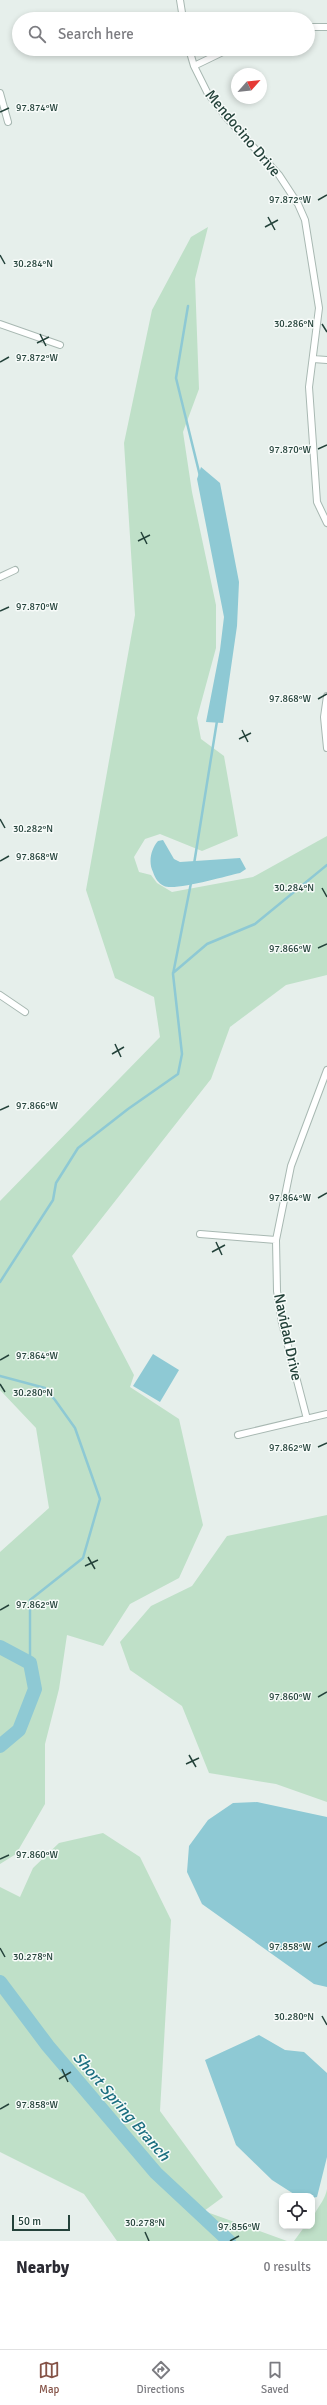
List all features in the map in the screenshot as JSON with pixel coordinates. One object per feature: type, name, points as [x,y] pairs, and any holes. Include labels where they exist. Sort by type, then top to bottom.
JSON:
[{"type":"street","points":[[180,0],[182,12]]},
{"type":"street","points":[[315,27],[327,27]]},
{"type":"street","name":"Mendocino Drive","points":[[191,56],[206,92],[226,117],[279,175],[298,204],[305,220],[319,308],[309,387],[317,502],[327,523]]},
{"type":"street","points":[[194,66],[215,56]]},
{"type":"street","points":[[0,93],[8,122]]},
{"type":"street","points":[[0,324],[60,345]]},
{"type":"street","points":[[313,359],[327,360]]},
{"type":"street","points":[[0,577],[15,570]]},
{"type":"street","points":[[327,696],[324,717],[327,748]]},
{"type":"street","points":[[0,995],[25,1012]]},
{"type":"street","name":"Navidad Drive","points":[[307,1419],[282,1323],[277,1291],[276,1240],[290,1166],[327,1070]]},
{"type":"street","points":[[200,1234],[276,1240]]},
{"type":"street","points":[[238,1435],[327,1414]]},
{"type":"green space","points":[[208,227],[195,279],[199,389],[183,432],[192,492],[216,605],[216,648],[197,718],[201,739],[224,756],[238,836],[202,851],[160,834],[145,839],[134,857],[139,872],[151,875],[157,883],[172,892],[253,877],[327,836],[327,975],[286,985],[230,1027],[211,1079],[72,1256],[134,1375],[130,1387],[179,1419],[203,1525],[179,1578],[130,1604],[103,1646],[67,1635],[59,1689],[45,1744],[45,1804],[16,1854],[0,1864],[0,1552],[49,1508],[36,1428],[0,1390],[0,1201],[160,1037],[154,997],[115,978],[86,890],[135,615],[124,443],[152,310],[191,237]]},
{"type":"green space","points":[[327,1515],[327,1802],[276,1784],[209,1773],[182,1706],[130,1670],[120,1642],[151,1606],[192,1586],[227,1536]]},
{"type":"green space","points":[[103,1833],[140,1857],[171,1920],[160,2111],[223,2197],[204,2211],[287,2241],[117,2241],[84,2194],[0,2152],[0,1887],[20,1897],[33,1868],[59,1843]]},
{"type":"green space","points":[[327,2189],[327,2241],[294,2241],[303,2229],[315,2229],[315,2214]]},
{"type":"water","points":[[201,467],[220,483],[239,582],[237,626],[223,723],[206,722],[220,650],[224,617],[197,479]]},
{"type":"water","points":[[163,840],[174,859],[180,862],[240,858],[246,869],[240,873],[201,882],[170,887],[164,886],[158,882],[151,868],[152,852],[158,841]]},
{"type":"water","points":[[153,1354],[179,1370],[160,1402],[133,1386]]},
{"type":"water","points":[[257,1802],[327,1817],[327,1987],[314,1984],[202,1904],[187,1872],[189,1846],[208,1820],[233,1803]]},
{"type":"water","points":[[259,2035],[285,2050],[304,2052],[327,2073],[327,2157],[317,2197],[315,2197],[315,2193],[292,2193],[272,2180],[236,2145],[205,2060]]},
{"type":"waterway","points":[[188,306],[176,378],[200,476]]},
{"type":"waterway","points":[[194,864],[217,721]]},
{"type":"waterway","points":[[173,973],[207,944],[255,924],[327,865]]},
{"type":"waterway","points":[[0,1282],[53,1200],[56,1183],[78,1148],[128,1109],[178,1074],[182,1054],[173,974],[191,883]]},
{"type":"waterway","points":[[0,1376],[45,1388],[55,1400],[75,1428],[100,1499],[83,1558],[30,1600],[30,1663]]},
{"type":"waterway","name":"Short Spring Branch","points":[[0,1647],[30,1663],[35,1689],[19,1730],[0,1746]]},
{"type":"waterway","name":"Short Spring Branch","points":[[0,1982],[48,2046],[156,2173],[229,2241]]}]
